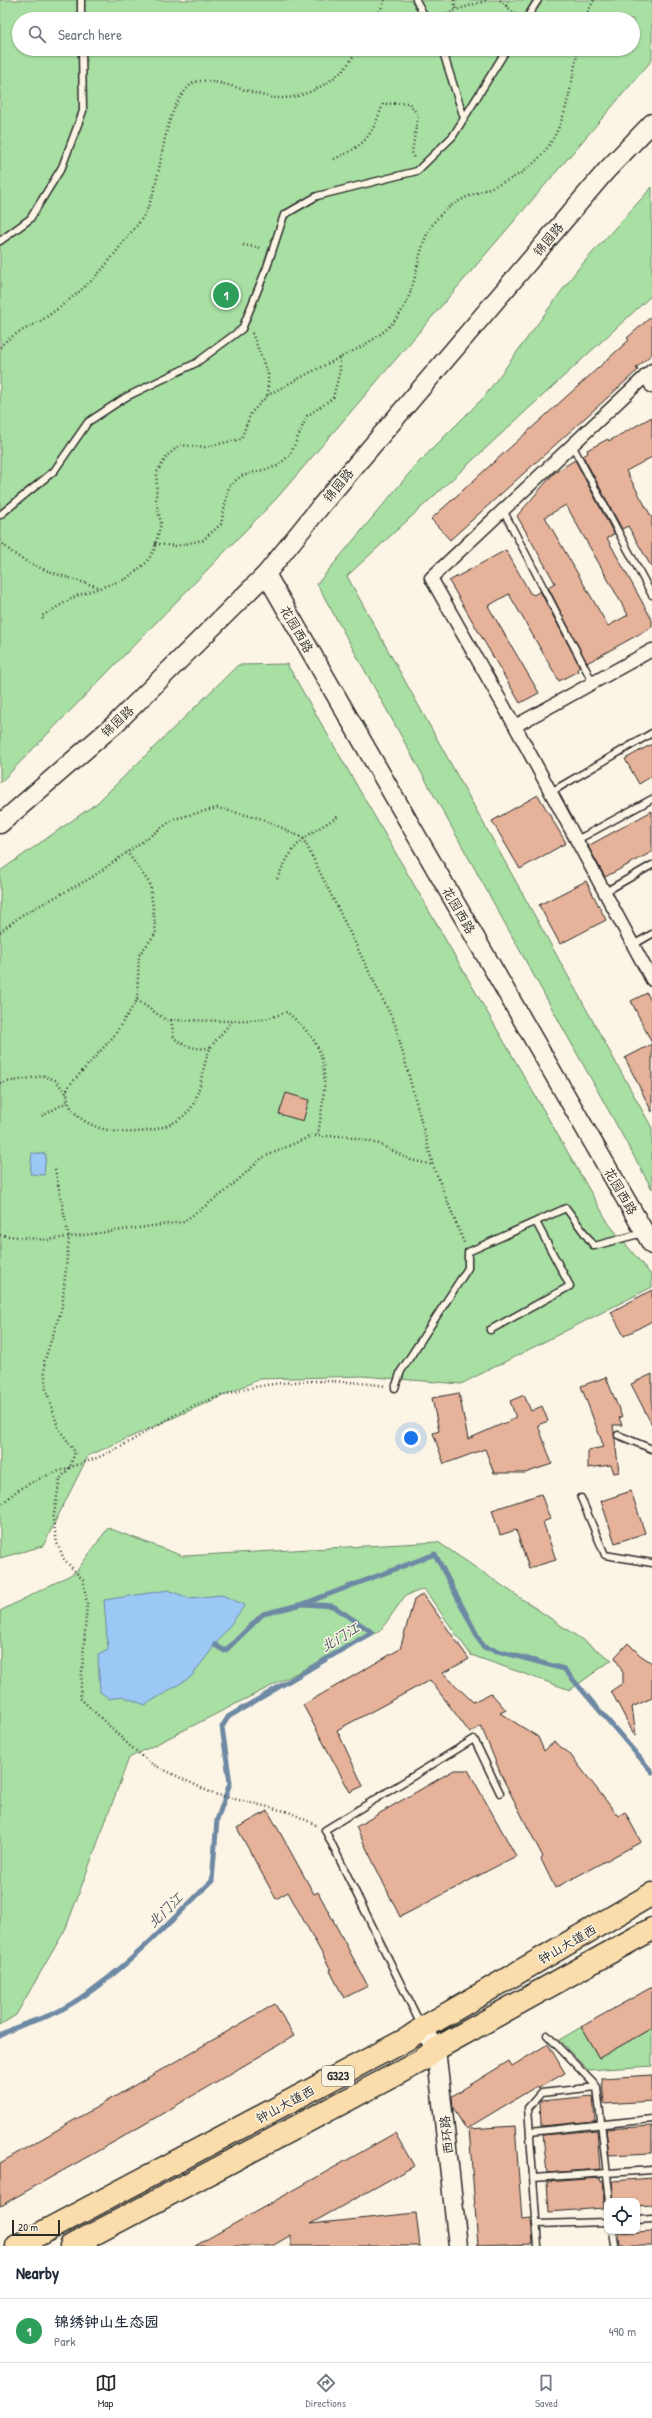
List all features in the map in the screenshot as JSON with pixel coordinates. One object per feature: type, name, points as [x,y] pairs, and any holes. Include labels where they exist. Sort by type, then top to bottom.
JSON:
[{"type":"highway","name":"钟山大道西","points":[[18,2246],[407,2039],[422,2028],[652,1894]]},
{"type":"highway","name":"钟山大道西","points":[[70,2246],[421,2060],[436,2049],[652,1929]]},
{"type":"street","name":"锦园路","points":[[0,824],[115,724],[266,574],[320,507],[606,171],[652,123]]},
{"type":"street","points":[[649,373],[652,387]]},
{"type":"street","points":[[649,373],[430,578],[515,726],[652,980]]},
{"type":"street","name":"花园西路","points":[[266,574],[648,1239]]},
{"type":"street","points":[[515,726],[652,650]]},
{"type":"street","name":"西环路","points":[[422,2028],[436,2049],[458,2246]]},
{"type":"lane","points":[[81,0],[81,12]]},
{"type":"lane","points":[[416,0],[422,12]]},
{"type":"lane","points":[[530,12],[538,0]]},
{"type":"lane","points":[[0,241],[30,219],[62,167],[83,111],[82,56]]},
{"type":"lane","points":[[444,56],[464,118]]},
{"type":"lane","points":[[0,515],[54,471],[88,422],[126,397],[196,363],[242,329],[273,250],[284,215],[317,196],[417,171],[453,136],[503,56]]},
{"type":"lane","points":[[572,445],[652,595]]},
{"type":"lane","points":[[503,510],[593,683]]},
{"type":"lane","points":[[551,792],[652,733]]},
{"type":"lane","points":[[577,840],[652,799]]},
{"type":"lane","points":[[605,892],[652,865]]},
{"type":"lane","points":[[633,945],[652,934]]},
{"type":"lane","points":[[395,1388],[400,1371],[468,1268],[468,1252],[566,1208],[594,1246],[648,1239]]},
{"type":"lane","points":[[490,1330],[570,1286],[536,1222]]},
{"type":"lane","points":[[618,1435],[652,1449]]},
{"type":"lane","points":[[581,1498],[605,1555],[652,1563]]},
{"type":"lane","points":[[422,2028],[325,1830],[474,1739],[500,1792]]},
{"type":"lane","points":[[547,2035],[597,2087],[610,2198]]},
{"type":"lane","points":[[538,2246],[528,2108],[541,2093],[597,2087]]},
{"type":"lane","points":[[530,2132],[652,2119]]},
{"type":"lane","points":[[533,2178],[652,2170]]},
{"type":"lane","points":[[640,2220],[652,2219]]},
{"type":"lane","points":[[537,2224],[604,2222]]},
{"type":"lane","points":[[613,2234],[615,2246]]},
{"type":"path","points":[[379,12],[385,0]]},
{"type":"path","points":[[454,0],[456,10]]},
{"type":"path","points":[[452,12],[488,0]]},
{"type":"path","points":[[500,0],[513,12]]},
{"type":"path","points":[[506,6],[510,0]]},
{"type":"path","points":[[588,12],[594,0]]},
{"type":"path","points":[[0,347],[7,339],[45,318],[98,273],[145,214],[158,182],[169,120],[177,101],[193,83],[205,80],[223,83],[240,90],[279,98],[300,95],[323,85],[344,69],[353,56]]},
{"type":"path","points":[[43,619],[42,616],[76,596],[126,579],[147,562],[155,544],[161,524],[156,501],[157,472],[168,455],[180,445],[205,447],[241,439],[251,413],[268,395],[368,344],[386,330],[406,304],[416,278],[427,229],[442,213],[460,200],[503,183],[530,169],[554,140],[568,104],[577,56]]},
{"type":"path","points":[[334,159],[356,149],[373,131],[383,104],[409,103],[418,115],[412,152],[417,171]]},
{"type":"path","points":[[243,245],[273,250]]},
{"type":"path","points":[[246,321],[255,337],[268,374],[268,395]]},
{"type":"path","points":[[155,544],[176,546],[203,540],[221,524],[229,486],[241,476],[277,466],[290,455],[307,416],[333,398],[340,370],[340,357]]},
{"type":"path","points":[[0,541],[5,547],[34,565],[98,588]]},
{"type":"path","points":[[0,932],[22,915],[91,878],[174,819],[217,808],[263,819],[303,838],[395,1024],[433,1165],[468,1252]]},
{"type":"path","points":[[277,880],[288,855],[303,838],[339,816]]},
{"type":"path","points":[[127,852],[150,884],[156,933],[139,955],[137,1000],[113,1037],[67,1088],[67,1102],[77,1115],[93,1125],[114,1130],[146,1132],[174,1123],[191,1108],[211,1047],[232,1021]]},
{"type":"path","points":[[137,1000],[166,1020],[232,1021],[266,1019],[287,1012],[312,1038],[320,1052],[324,1068],[318,1136]]},
{"type":"path","points":[[171,1020],[174,1038],[185,1045],[202,1049],[211,1047]]},
{"type":"path","points":[[0,1083],[44,1076],[54,1080],[67,1094]]},
{"type":"path","points":[[42,1116],[67,1102]]},
{"type":"path","points":[[0,1235],[46,1240],[183,1222],[226,1191],[262,1158],[311,1136],[348,1136],[378,1144],[411,1160],[433,1165]]},
{"type":"path","points":[[55,1169],[69,1238],[62,1307],[44,1362],[46,1389],[58,1427],[75,1452],[70,1467],[60,1479],[53,1520],[57,1544],[64,1559],[83,1580],[87,1604],[80,1698],[129,1745],[152,1764],[214,1794],[289,1812],[325,1830]]},
{"type":"path","points":[[0,1506],[29,1482],[100,1457],[200,1403],[270,1383],[342,1380],[395,1388]]},
{"type":"green space","points":[[0,0],[652,0],[652,60],[277,498],[0,783]]},
{"type":"green space","points":[[652,187],[652,295],[347,576],[652,1128],[652,1189],[317,584],[417,464],[484,397],[577,270]]},
{"type":"green space","points":[[287,664],[609,1224],[652,1276],[652,1287],[461,1384],[362,1376],[260,1379],[88,1456],[43,1546],[0,1558],[0,871],[97,803],[238,665]]},
{"type":"green space","points":[[108,1528],[183,1556],[438,1542],[612,1660],[570,1690],[471,1655],[424,1589],[405,1596],[380,1631],[129,1758],[66,1928],[16,2015],[0,2025],[0,1611],[76,1572]]},
{"type":"green space","points":[[581,2027],[599,2058],[652,2028],[652,2066],[588,2070],[559,2040]]},
{"type":"water","points":[[32,1153],[46,1154],[44,1175],[30,1174]]},
{"type":"water","points":[[168,1590],[189,1598],[222,1595],[245,1605],[191,1677],[145,1705],[122,1696],[110,1699],[100,1692],[98,1655],[108,1650],[104,1600]]},
{"type":"building","points":[[652,316],[652,354],[636,368],[638,370],[450,540],[431,519],[629,340],[627,338]]},
{"type":"building","points":[[652,417],[652,457],[626,471],[652,518],[652,568],[628,526],[622,529],[583,456],[588,453],[587,450],[608,439],[609,441]]},
{"type":"building","points":[[575,460],[614,534],[607,538],[652,620],[652,627],[587,663],[548,587],[555,583],[517,516],[554,473]],"holes":[[[566,505],[628,615],[608,626],[545,517]]]},
{"type":"building","points":[[506,550],[530,593],[534,595],[540,591],[580,667],[577,669],[578,671],[559,681],[509,594],[488,606],[539,693],[520,703],[449,581]]},
{"type":"building","points":[[652,744],[652,776],[639,784],[625,759]]},
{"type":"building","points":[[538,795],[566,843],[520,869],[492,821]]},
{"type":"building","points":[[652,811],[652,852],[605,877],[588,846]]},
{"type":"building","points":[[586,881],[606,920],[560,944],[539,905]]},
{"type":"building","points":[[647,993],[652,1003],[652,1043],[631,1001]]},
{"type":"building","points":[[652,1044],[652,1112],[625,1058]]},
{"type":"building","points":[[286,1093],[309,1100],[303,1121],[279,1114]]},
{"type":"building","points":[[652,1290],[652,1321],[624,1336],[611,1312]]},
{"type":"building","points":[[652,1374],[652,1425],[631,1384]]},
{"type":"building","points":[[606,1377],[622,1417],[619,1418],[622,1425],[613,1425],[619,1472],[614,1473],[611,1465],[588,1468],[588,1450],[604,1447],[581,1386]]},
{"type":"building","points":[[459,1393],[468,1439],[516,1418],[510,1401],[524,1395],[531,1411],[542,1406],[548,1421],[538,1425],[552,1464],[525,1473],[494,1473],[485,1449],[444,1464],[433,1433],[439,1431],[432,1398]]},
{"type":"building","points":[[631,1491],[645,1533],[615,1543],[601,1501]]},
{"type":"building","points":[[541,1494],[550,1519],[543,1522],[556,1560],[529,1568],[516,1530],[500,1535],[492,1510]]},
{"type":"building","points":[[423,1594],[469,1659],[443,1673],[473,1702],[491,1693],[506,1710],[500,1713],[538,1737],[544,1751],[554,1742],[569,1753],[618,1816],[625,1812],[641,1842],[555,1888],[541,1859],[543,1857],[502,1777],[481,1726],[470,1733],[430,1680],[337,1730],[363,1786],[350,1792],[303,1705],[400,1649],[414,1600]]},
{"type":"building","points":[[628,1643],[640,1655],[652,1663],[652,1698],[632,1707],[635,1736],[611,1691],[623,1683],[623,1673],[615,1657]]},
{"type":"building","points":[[454,1770],[468,1770],[516,1856],[400,1917],[356,1827]]},
{"type":"building","points":[[268,1811],[314,1894],[318,1892],[368,1986],[344,1998],[330,1971],[331,1970],[288,1892],[276,1899],[237,1828]]},
{"type":"building","points":[[652,1987],[652,2028],[599,2058],[581,2027]]},
{"type":"building","points":[[275,2004],[294,2036],[121,2138],[0,2206],[0,2163]]},
{"type":"building","points":[[548,2044],[565,2073],[537,2089],[537,2086],[466,2129],[453,2108],[452,2096],[509,2061],[512,2066]]},
{"type":"building","points":[[652,2075],[652,2101],[604,2104],[602,2078]]},
{"type":"building","points":[[593,2096],[595,2121],[541,2126],[540,2101]]},
{"type":"building","points":[[515,2126],[522,2219],[531,2218],[533,2244],[478,2246],[469,2129]]},
{"type":"building","points":[[652,2126],[652,2153],[609,2155],[606,2129]]},
{"type":"building","points":[[597,2130],[600,2169],[547,2173],[543,2135]]},
{"type":"building","points":[[395,2133],[414,2166],[310,2224],[416,2213],[420,2246],[291,2246],[291,2235],[272,2246],[195,2246]]},
{"type":"building","points":[[600,2178],[601,2182],[603,2181],[604,2208],[549,2212],[547,2182]]},
{"type":"building","points":[[652,2178],[652,2205],[640,2206],[640,2198],[614,2198],[612,2181]]},
{"type":"building","points":[[652,2231],[652,2246],[620,2246],[619,2234],[640,2234],[640,2232]]},
{"type":"waterway","name":"北门江","points":[[0,2036],[14,2028],[59,2011],[101,1984],[140,1951],[212,1881],[217,1820],[230,1783],[222,1727],[228,1717],[372,1632],[333,1606],[303,1604],[435,1554],[483,1647],[564,1669],[652,1772]]},
{"type":"waterway","points":[[215,1645],[225,1651],[263,1614],[303,1604]]},
{"type":"place","name":"锦绣钟山生态园","points":[[226,295]]}]
